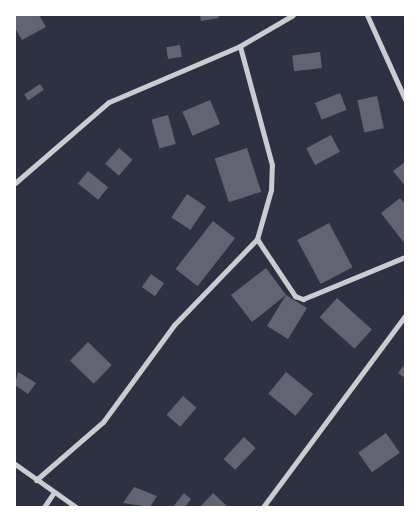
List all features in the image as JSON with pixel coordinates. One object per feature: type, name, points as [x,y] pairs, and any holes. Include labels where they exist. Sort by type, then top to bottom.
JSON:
[{"type":"street","points":[[15,183],[109,102],[240,46],[294,15]]},
{"type":"street","points":[[367,15],[405,100]]},
{"type":"street","points":[[36,480],[103,422],[174,325],[257,239],[271,190],[272,165],[240,46]]},
{"type":"street","points":[[257,239],[295,296],[302,299],[405,256]]},
{"type":"street","points":[[263,507],[405,316]]},
{"type":"street","points":[[15,464],[76,507]]},
{"type":"street","points":[[44,507],[54,492]]},
{"type":"building","points":[[15,15],[39,15],[46,27],[22,40],[15,28]]},
{"type":"building","points":[[200,15],[218,15],[219,18],[201,21]]},
{"type":"building","points":[[180,45],[182,57],[168,59],[166,47]]},
{"type":"building","points":[[320,52],[322,68],[294,71],[292,55]]},
{"type":"building","points":[[40,84],[44,90],[28,100],[24,95]]},
{"type":"building","points":[[340,93],[347,110],[322,120],[315,103]]},
{"type":"building","points":[[377,96],[384,128],[364,132],[357,100]]},
{"type":"building","points":[[210,100],[220,124],[193,136],[182,112]]},
{"type":"building","points":[[168,115],[176,144],[159,148],[152,119]]},
{"type":"building","points":[[331,135],[340,152],[315,165],[306,148]]},
{"type":"building","points":[[119,148],[133,160],[119,176],[105,164]]},
{"type":"building","points":[[247,148],[261,192],[229,202],[215,159]]},
{"type":"building","points":[[405,162],[405,186],[393,171]]},
{"type":"building","points":[[88,171],[108,187],[98,200],[78,183]]},
{"type":"building","points":[[187,194],[206,207],[190,230],[171,217]]},
{"type":"building","points":[[400,198],[405,204],[405,244],[381,213]]},
{"type":"building","points":[[213,221],[235,238],[198,286],[175,269]]},
{"type":"building","points":[[329,223],[352,267],[321,284],[297,240]]},
{"type":"building","points":[[266,268],[286,295],[252,322],[231,295]]},
{"type":"building","points":[[151,274],[164,283],[155,296],[142,287]]},
{"type":"building","points":[[286,295],[307,308],[288,339],[267,326]]},
{"type":"building","points":[[337,298],[372,329],[355,349],[320,317]]},
{"type":"building","points":[[88,342],[112,365],[94,384],[70,361]]},
{"type":"building","points":[[405,364],[405,378],[398,373]]},
{"type":"building","points":[[18,372],[36,383],[28,394],[15,385]]},
{"type":"building","points":[[286,372],[313,394],[296,416],[268,394]]},
{"type":"building","points":[[183,396],[197,408],[180,427],[167,415]]},
{"type":"building","points":[[386,433],[400,453],[372,472],[358,453]]},
{"type":"building","points":[[244,437],[256,448],[235,470],[224,459]]},
{"type":"building","points":[[134,487],[157,496],[150,507],[123,503]]},
{"type":"building","points":[[184,493],[191,499],[185,507],[173,507]]},
{"type":"building","points":[[213,493],[228,507],[200,507]]}]
